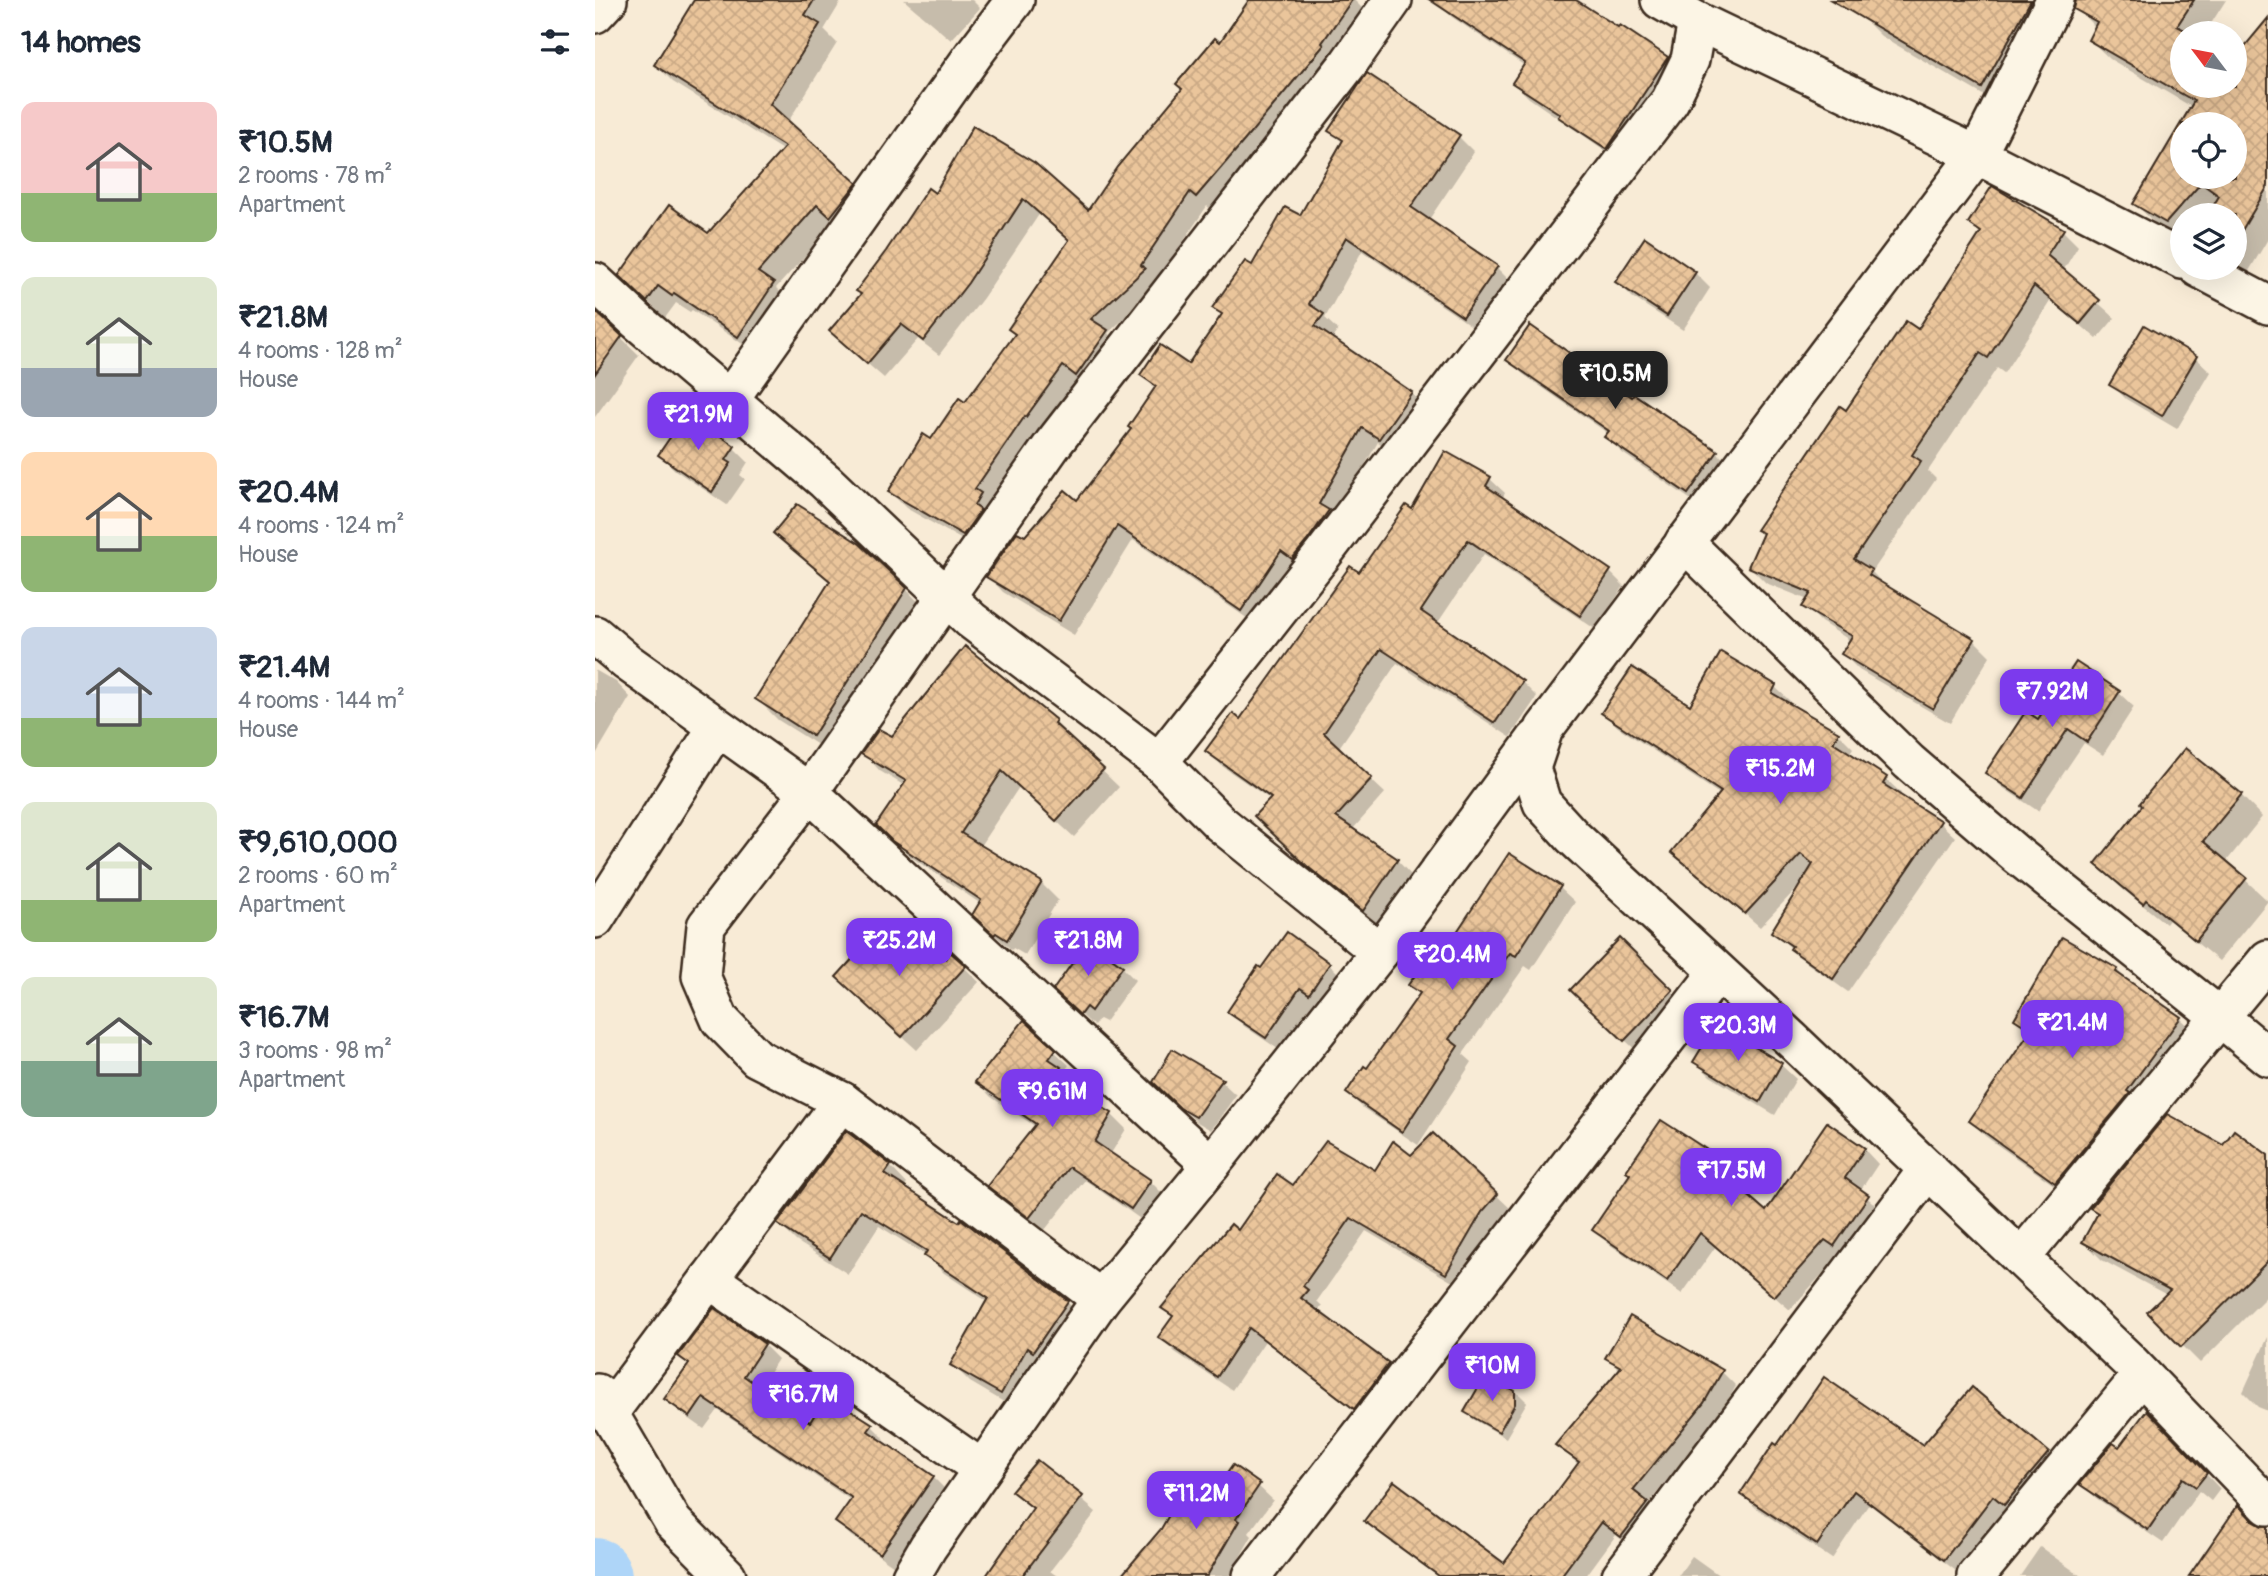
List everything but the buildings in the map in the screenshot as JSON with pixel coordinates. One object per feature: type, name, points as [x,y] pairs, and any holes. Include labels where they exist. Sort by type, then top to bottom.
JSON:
[{"type":"street","points":[[595,14],[608,0]]},
{"type":"street","points":[[729,400],[1015,0]]},
{"type":"street","points":[[1101,1299],[842,1101],[757,1058],[720,1020],[701,976],[706,926],[809,792],[1053,444],[1347,64],[1393,0]]},
{"type":"street","points":[[1660,0],[1697,21],[1977,155],[2170,254]]},
{"type":"street","points":[[911,1576],[928,1547],[1101,1299],[1380,952],[1684,542],[1977,155],[2055,0]]},
{"type":"street","points":[[1159,762],[1324,553],[1670,101],[1690,60],[1697,21]]},
{"type":"street","points":[[2221,280],[2268,305]]},
{"type":"street","points":[[595,282],[825,481],[971,620],[1159,762],[1220,823],[1380,952]]},
{"type":"street","points":[[1684,542],[1909,762],[2017,855],[2268,1056]]},
{"type":"street","points":[[595,635],[627,662],[809,792],[1211,1165]]},
{"type":"street","points":[[595,919],[717,727]]},
{"type":"street","points":[[1544,729],[1531,768],[1542,803],[1573,837],[2021,1258],[2142,1375],[2268,1506]]},
{"type":"street","points":[[2021,1258],[2268,959]]},
{"type":"street","points":[[1252,1576],[1718,972]]},
{"type":"street","points":[[727,1576],[673,1522],[602,1401],[709,1279],[842,1101]]},
{"type":"street","points":[[1621,1576],[1928,1170]]},
{"type":"street","points":[[709,1279],[982,1469]]},
{"type":"street","points":[[1976,1576],[2142,1375]]}]
